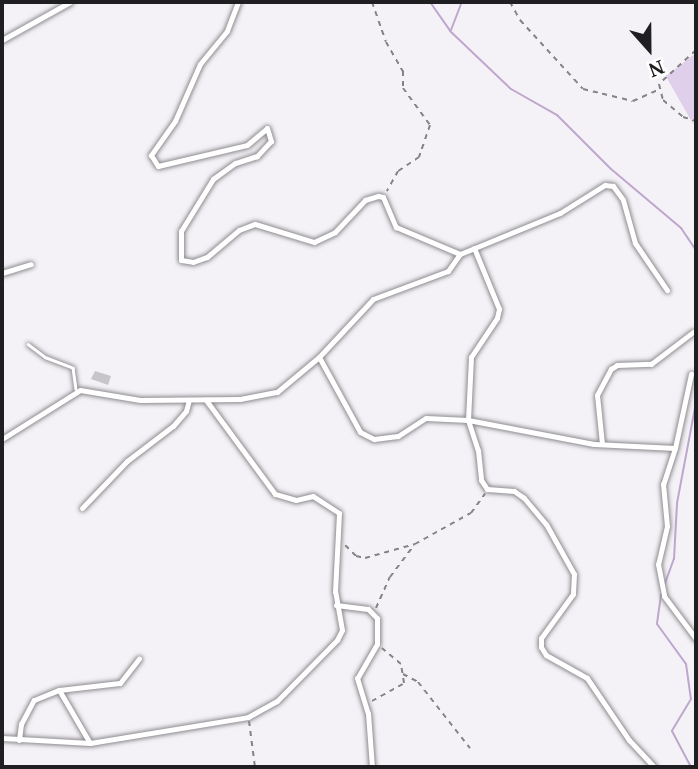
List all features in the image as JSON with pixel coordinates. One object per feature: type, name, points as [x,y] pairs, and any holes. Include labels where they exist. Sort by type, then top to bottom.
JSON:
[{"type":"street","points":[[2,40],[70,2]]},
{"type":"street","points":[[238,2],[227,31],[200,64],[175,121],[151,155],[158,166],[247,145],[267,128],[271,141],[257,156],[235,163],[213,179],[181,231],[181,260],[193,262],[207,257],[239,230],[255,224],[314,242],[335,232],[365,200],[383,197],[396,227],[460,254]]},
{"type":"street","points":[[2,439],[76,393],[206,400],[277,392],[319,356],[373,299],[448,271],[460,254],[560,213],[605,185],[613,186],[623,200],[635,243],[667,290]]},
{"type":"street","points":[[474,248],[499,309],[497,318],[471,357],[468,420],[487,489],[514,491],[524,498],[546,524],[574,574],[573,594],[541,638],[541,647],[546,655],[587,678],[629,740],[654,767]]},
{"type":"street","points":[[2,273],[31,264]]},
{"type":"street","points":[[602,444],[597,395],[611,369],[617,365],[651,364],[693,332]]},
{"type":"street","points":[[319,356],[366,437],[398,436],[426,418],[468,420],[602,444],[675,448]]},
{"type":"street","points":[[691,374],[675,448],[663,484],[667,526],[658,564],[664,596],[696,639]]},
{"type":"street","points":[[82,508],[127,461],[173,426],[186,411],[188,400]]},
{"type":"street","points":[[2,738],[90,743],[248,717],[277,701],[337,640],[342,621],[336,605],[339,513],[313,496],[296,500],[275,494],[206,400]]},
{"type":"street","points":[[336,605],[375,613],[377,644],[357,678],[365,705],[372,767]]},
{"type":"street","points":[[19,740],[22,724],[34,700],[59,690],[120,683],[139,659]]},
{"type":"street","points":[[59,690],[90,743]]},
{"type":"lane","points":[[28,344],[45,357],[74,368],[76,393]]},
{"type":"path","points":[[372,2],[386,42],[403,71],[403,88],[430,125],[419,157],[398,171],[383,197]]},
{"type":"path","points":[[510,2],[520,20],[583,89],[625,101],[660,89],[671,69],[696,50]]},
{"type":"path","points":[[660,89],[663,100],[683,117],[696,121]]},
{"type":"path","points":[[337,537],[356,556],[365,558],[415,544],[471,513],[487,489]]},
{"type":"path","points":[[375,613],[390,576],[415,544]]},
{"type":"path","points":[[365,705],[400,688],[403,674],[401,664],[377,644]]},
{"type":"path","points":[[403,674],[418,682],[470,748]]},
{"type":"path","points":[[248,717],[255,767]]},
{"type":"shaded area","points":[[696,53],[696,117],[693,124],[664,73],[667,75]]},
{"type":"building","points":[[95,371],[111,376],[108,385],[91,379]]},
{"type":"waterway","points":[[430,2],[450,31],[511,89],[557,115],[611,169],[681,228],[696,250]]},
{"type":"waterway","points":[[451,30],[462,2]]},
{"type":"waterway","points":[[664,586],[674,559],[677,503],[696,402]]},
{"type":"waterway","points":[[661,595],[657,624],[686,664],[691,699],[672,731],[691,767]]}]
